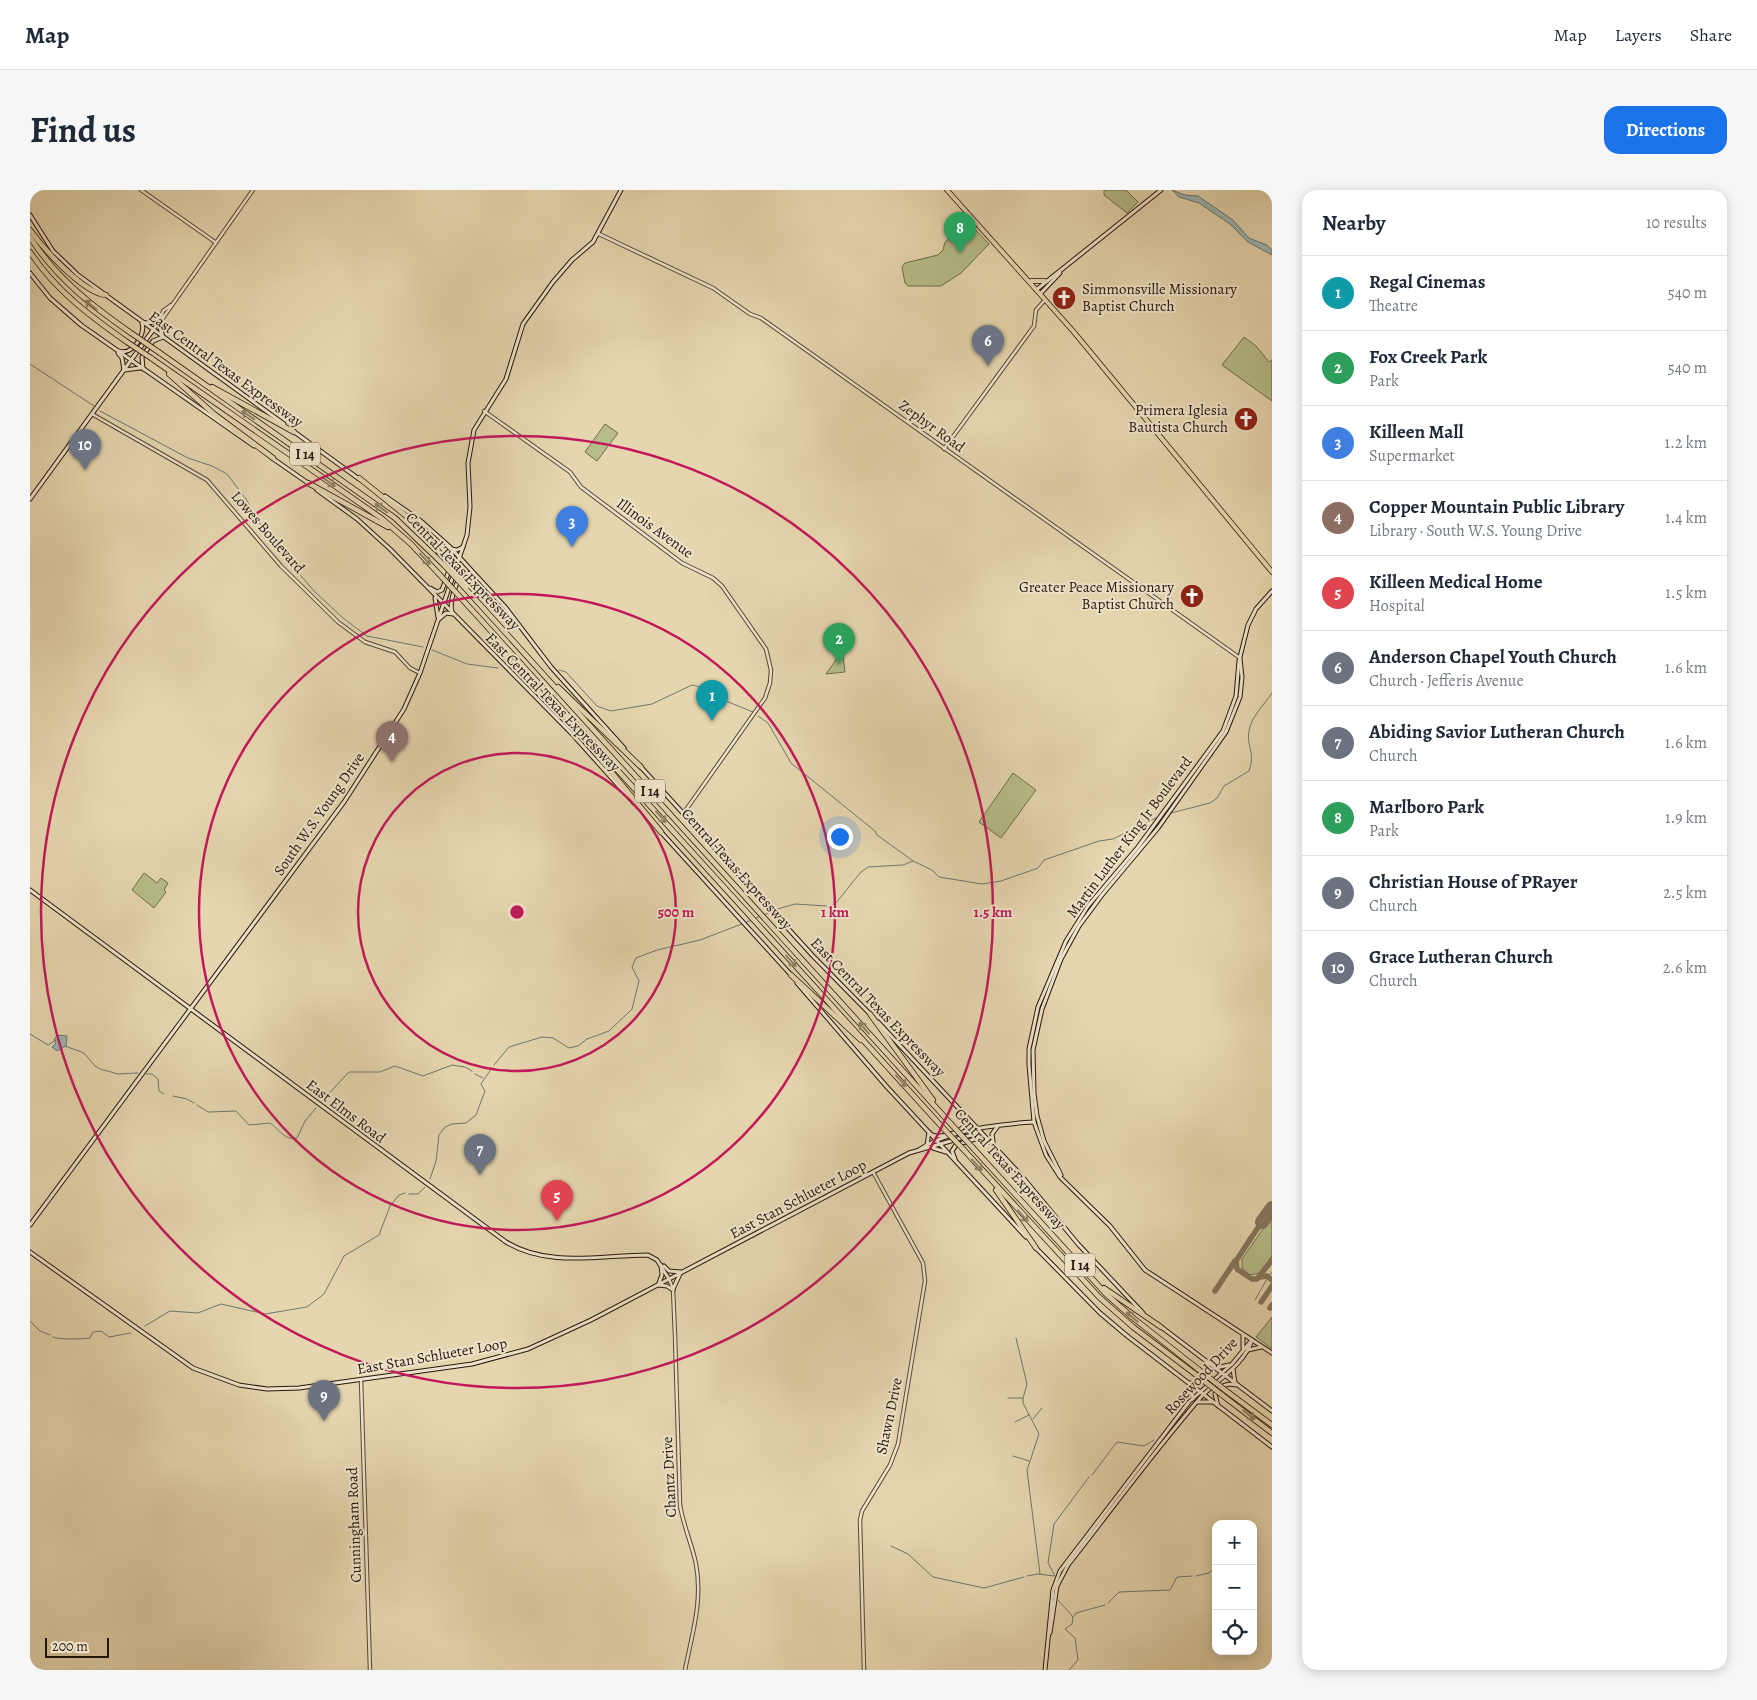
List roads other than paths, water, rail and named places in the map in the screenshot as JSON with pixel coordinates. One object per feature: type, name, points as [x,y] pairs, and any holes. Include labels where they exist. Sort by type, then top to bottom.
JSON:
[{"type":"highway","points":[[30,230],[41,245],[68,272],[106,295]]},
{"type":"highway","name":"Central Texas Expressway","points":[[30,236],[45,258],[80,296],[131,334],[395,518],[445,562],[484,610],[1094,1281],[1132,1317],[1226,1398],[1272,1433]]},
{"type":"highway","name":"Central Texas Expressway","points":[[30,252],[58,287],[74,302],[127,342],[380,518],[411,544],[759,924],[990,1180],[1099,1297],[1128,1323],[1272,1424]]},
{"type":"highway","points":[[160,364],[208,410],[273,458]]},
{"type":"highway","points":[[196,379],[294,432]]},
{"type":"highway","points":[[359,478],[410,519],[445,562]]},
{"type":"highway","points":[[308,483],[374,518],[411,544]]},
{"type":"highway","points":[[542,673],[642,768]]},
{"type":"highway","points":[[545,690],[581,737],[661,832]]},
{"type":"highway","points":[[791,975],[868,1045]]},
{"type":"highway","points":[[870,1014],[944,1115]]},
{"type":"highway","points":[[990,1180],[1036,1248]]},
{"type":"highway","points":[[1094,1281],[1161,1327]]},
{"type":"main road","name":"South W.S. Young Drive","points":[[30,1225],[358,783],[404,709],[420,673],[460,559],[470,508],[469,449],[474,430],[484,411],[506,379],[523,324],[553,282],[572,260],[588,248],[598,234],[620,190]]},
{"type":"main road","points":[[947,190],[1126,394],[1272,572]]},
{"type":"main road","points":[[1036,290],[1162,190]]},
{"type":"main road","name":"East Central Texas Expressway","points":[[30,215],[43,238],[60,259],[143,323],[421,521],[451,548],[506,608],[551,667],[683,814],[767,906],[979,1130],[1123,1294],[1161,1327],[1272,1411]]},
{"type":"main road","points":[[1040,294],[1064,268]]},
{"type":"main road","name":"East Central Texas Expressway","points":[[30,274],[62,310],[142,369],[273,458],[371,530],[573,735],[791,975],[832,1025],[940,1145],[1036,1248],[1109,1321],[1272,1447]]},
{"type":"main road","points":[[1028,281],[1038,283],[1045,281]]},
{"type":"main road","points":[[116,350],[124,353],[131,351],[143,331],[139,320]]},
{"type":"main road","points":[[124,370],[142,369],[142,357],[153,341],[163,337],[158,322],[143,323]]},
{"type":"main road","points":[[30,499],[153,330]]},
{"type":"main road","points":[[116,350],[122,358],[124,370]]},
{"type":"main road","points":[[424,584],[437,592],[442,590],[453,558],[451,548],[457,550],[463,547]]},
{"type":"main road","points":[[438,620],[446,613],[452,614],[450,606],[460,577],[468,572],[475,575]]},
{"type":"main road","name":"Martin Luther King Jr Boulevard","points":[[1272,591],[1259,604],[1250,619],[1240,658],[1236,696],[1227,723],[1152,829],[1090,906],[1061,959],[1042,1009],[1033,1050],[1031,1082],[1040,1143],[1053,1167],[1110,1226],[1146,1270],[1272,1353]]},
{"type":"main road","points":[[433,593],[437,604],[438,620]]},
{"type":"main road","name":"Martin Luther King Jr Boulevard","points":[[1090,906],[1158,828],[1222,739],[1232,720],[1241,689],[1240,658]]},
{"type":"main road","name":"East Elms Road","points":[[30,890],[493,1233],[519,1250],[537,1256],[554,1258],[648,1255],[655,1258],[669,1271],[682,1272]]},
{"type":"main road","points":[[927,1145],[930,1133],[938,1136],[960,1130],[965,1121],[962,1112]]},
{"type":"main road","name":"East Stan Schlueter Loop","points":[[30,1252],[174,1357],[210,1375],[239,1385],[281,1389],[361,1380],[472,1364],[514,1354],[564,1333],[927,1145],[979,1130],[1036,1122]]},
{"type":"main road","points":[[995,1149],[992,1134],[998,1126]]},
{"type":"main road","name":"East Stan Schlueter Loop","points":[[919,1150],[975,1134],[979,1130]]},
{"type":"main road","points":[[957,1162],[952,1151],[956,1144],[978,1138],[989,1143]]},
{"type":"main road","points":[[930,1148],[948,1153]]},
{"type":"main road","points":[[661,1265],[669,1279]]},
{"type":"main road","points":[[661,1265],[662,1275],[658,1285],[673,1289],[682,1272]]},
{"type":"main road","points":[[1242,1334],[1244,1350],[1262,1347]]},
{"type":"main road","name":"Rosewood Drive","points":[[1049,1634],[1052,1630],[1057,1586],[1068,1565],[1202,1394],[1233,1366],[1252,1340]]},
{"type":"main road","points":[[1188,1383],[1200,1384],[1205,1379],[1210,1372],[1206,1361]]},
{"type":"main road","points":[[1215,1368],[1233,1366],[1237,1384],[1226,1384],[1219,1388],[1215,1394],[1218,1406]]},
{"type":"main road","points":[[1188,1383],[1193,1391],[1193,1398]]},
{"type":"main road","name":"Rosewood Drive","points":[[1046,1670],[1053,1590],[1060,1570],[1193,1398],[1202,1394]]},
{"type":"main road","points":[[1196,1404],[1204,1400],[1213,1402]]},
{"type":"street","points":[[141,190],[215,242]]},
{"type":"street","points":[[153,330],[253,190]]},
{"type":"street","name":"Zephyr Road","points":[[598,234],[724,295],[1240,658]]},
{"type":"street","points":[[944,449],[1034,326],[1036,310],[1045,300]]},
{"type":"street","points":[[161,319],[163,311],[171,305]]},
{"type":"street","name":"Illinois Avenue","points":[[484,411],[570,472],[580,487],[682,563],[717,582],[727,592],[766,649],[771,670],[770,683],[765,698],[683,814]]},
{"type":"street","name":"Lowes Boulevard","points":[[92,414],[206,480],[276,560],[332,617],[365,642],[395,652],[410,668],[420,673]]},
{"type":"street","name":"Shawn Drive","points":[[864,1670],[860,1520],[890,1465],[898,1444],[926,1281],[923,1264],[873,1172]]},
{"type":"street","name":"Chantz Drive","points":[[669,1279],[673,1289],[680,1505],[683,1524],[696,1563],[698,1591],[697,1621],[685,1670]]},
{"type":"street","name":"Cunningham Road","points":[[361,1380],[370,1670]]},
{"type":"water","points":[[1172,190],[1185,195],[1198,196],[1233,220],[1249,238],[1267,245],[1272,250],[1272,255],[1248,242],[1230,224],[1199,203],[1179,197]]},
{"type":"water","points":[[57,1035],[67,1036],[66,1046],[57,1051],[52,1047],[56,1043],[54,1040]]},
{"type":"waterway","points":[[30,364],[94,406]]},
{"type":"waterway","points":[[100,411],[188,458],[212,466],[227,474],[246,499],[267,536],[314,591],[343,618],[367,636],[423,647]]},
{"type":"waterway","points":[[432,650],[467,664],[498,668]]},
{"type":"waterway","points":[[559,670],[566,672],[597,706],[611,711],[652,704],[692,685],[708,689],[721,699],[753,712]]},
{"type":"waterway","points":[[1171,813],[1210,803],[1217,798],[1224,786],[1249,771],[1252,759],[1248,736],[1250,726],[1272,693]]},
{"type":"waterway","points":[[758,716],[768,723],[791,763],[875,831],[877,835],[913,861]]},
{"type":"waterway","points":[[774,910],[795,904],[827,906],[835,904],[861,872],[868,867],[903,865],[913,861],[932,870],[939,877],[982,884],[1001,881],[1038,868],[1044,860],[1099,841],[1113,839],[1160,816]]},
{"type":"waterway","points":[[756,918],[771,912]]},
{"type":"waterway","points":[[494,1065],[509,1047],[542,1037],[553,1038],[569,1048],[578,1046],[587,1039],[609,1031],[632,1009],[639,981],[632,967],[636,958],[657,950],[700,940],[752,920]]},
{"type":"waterway","points":[[30,1034],[48,1045],[56,1040]]},
{"type":"waterway","points":[[65,1046],[84,1053],[100,1069],[118,1074],[138,1073]]},
{"type":"waterway","points":[[322,1101],[349,1072],[380,1072],[395,1066],[423,1076],[452,1065],[465,1067],[472,1071]]},
{"type":"waterway","points":[[430,1179],[436,1161],[439,1135],[445,1127],[452,1124],[466,1123],[476,1115],[485,1091],[481,1084],[492,1068]]},
{"type":"waterway","points":[[146,1074],[152,1074],[158,1079],[159,1091],[164,1094]]},
{"type":"waterway","points":[[475,1074],[483,1078]]},
{"type":"waterway","points":[[173,1096],[187,1099],[194,1103]]},
{"type":"waterway","points":[[197,1105],[208,1112],[236,1111],[249,1125],[270,1123],[289,1138],[297,1138],[305,1121],[316,1108]]},
{"type":"waterway","points":[[409,1194],[418,1194],[425,1187]]},
{"type":"waterway","points":[[145,1326],[170,1311],[198,1313],[221,1304],[265,1314],[307,1307],[324,1294],[344,1256],[379,1235],[390,1206],[399,1195],[405,1193]]},
{"type":"waterway","points":[[1255,1300],[1267,1279]]},
{"type":"waterway","points":[[30,1321],[40,1331],[50,1335]]},
{"type":"waterway","points":[[53,1337],[65,1339],[90,1338],[93,1332],[101,1331],[109,1337],[131,1333]]},
{"type":"waterway","points":[[1016,1338],[1027,1384],[1023,1398]]},
{"type":"waterway","points":[[1008,1398],[1023,1398],[1023,1403],[1039,1434],[1027,1470],[1040,1574]]},
{"type":"waterway","points":[[1033,1419],[1042,1408]]},
{"type":"waterway","points":[[1015,1422],[1029,1415]]},
{"type":"waterway","points":[[1092,1475],[1117,1442],[1144,1446],[1154,1440]]},
{"type":"waterway","points":[[1013,1456],[1029,1461]]},
{"type":"waterway","points":[[1055,1576],[1048,1563],[1054,1524],[1089,1477]]},
{"type":"waterway","points":[[891,1546],[908,1554],[933,1577],[984,1588],[1024,1577]]},
{"type":"waterway","points":[[1196,1576],[1211,1571]]},
{"type":"waterway","points":[[1027,1576],[1038,1574],[1054,1576]]},
{"type":"waterway","points":[[1108,1603],[1119,1592],[1170,1590],[1177,1577],[1192,1576]]},
{"type":"waterway","points":[[1058,1600],[1073,1617],[1072,1624],[1065,1629],[1075,1638],[1078,1660],[1069,1670]]},
{"type":"waterway","points":[[1073,1617],[1076,1613],[1105,1605]]},
{"type":"place","name":"Marlboro Park","points":[[960,253]]},
{"type":"place","name":"Simmonsville Missionary Baptist Church","points":[[1064,298]]},
{"type":"place","name":"Anderson Chapel Youth Church","points":[[988,366]]},
{"type":"place","name":"Primera Iglesia Bautista Church","points":[[1246,419]]},
{"type":"place","name":"Grace Lutheran Church","points":[[85,470]]},
{"type":"place","name":"Killeen Mall","points":[[572,547]]},
{"type":"place","name":"Greater Peace Missionary Baptist Church","points":[[1192,596]]},
{"type":"place","name":"Fox Creek Park","points":[[839,664]]},
{"type":"place","name":"Regal Cinemas","points":[[712,721]]},
{"type":"place","name":"Copper Mountain Public Library","points":[[392,762]]},
{"type":"place","name":"Abiding Savior Lutheran Church","points":[[480,1175]]},
{"type":"place","name":"Killeen Medical Home","points":[[557,1221]]},
{"type":"place","name":"Christian House of PRayer","points":[[324,1421]]}]
